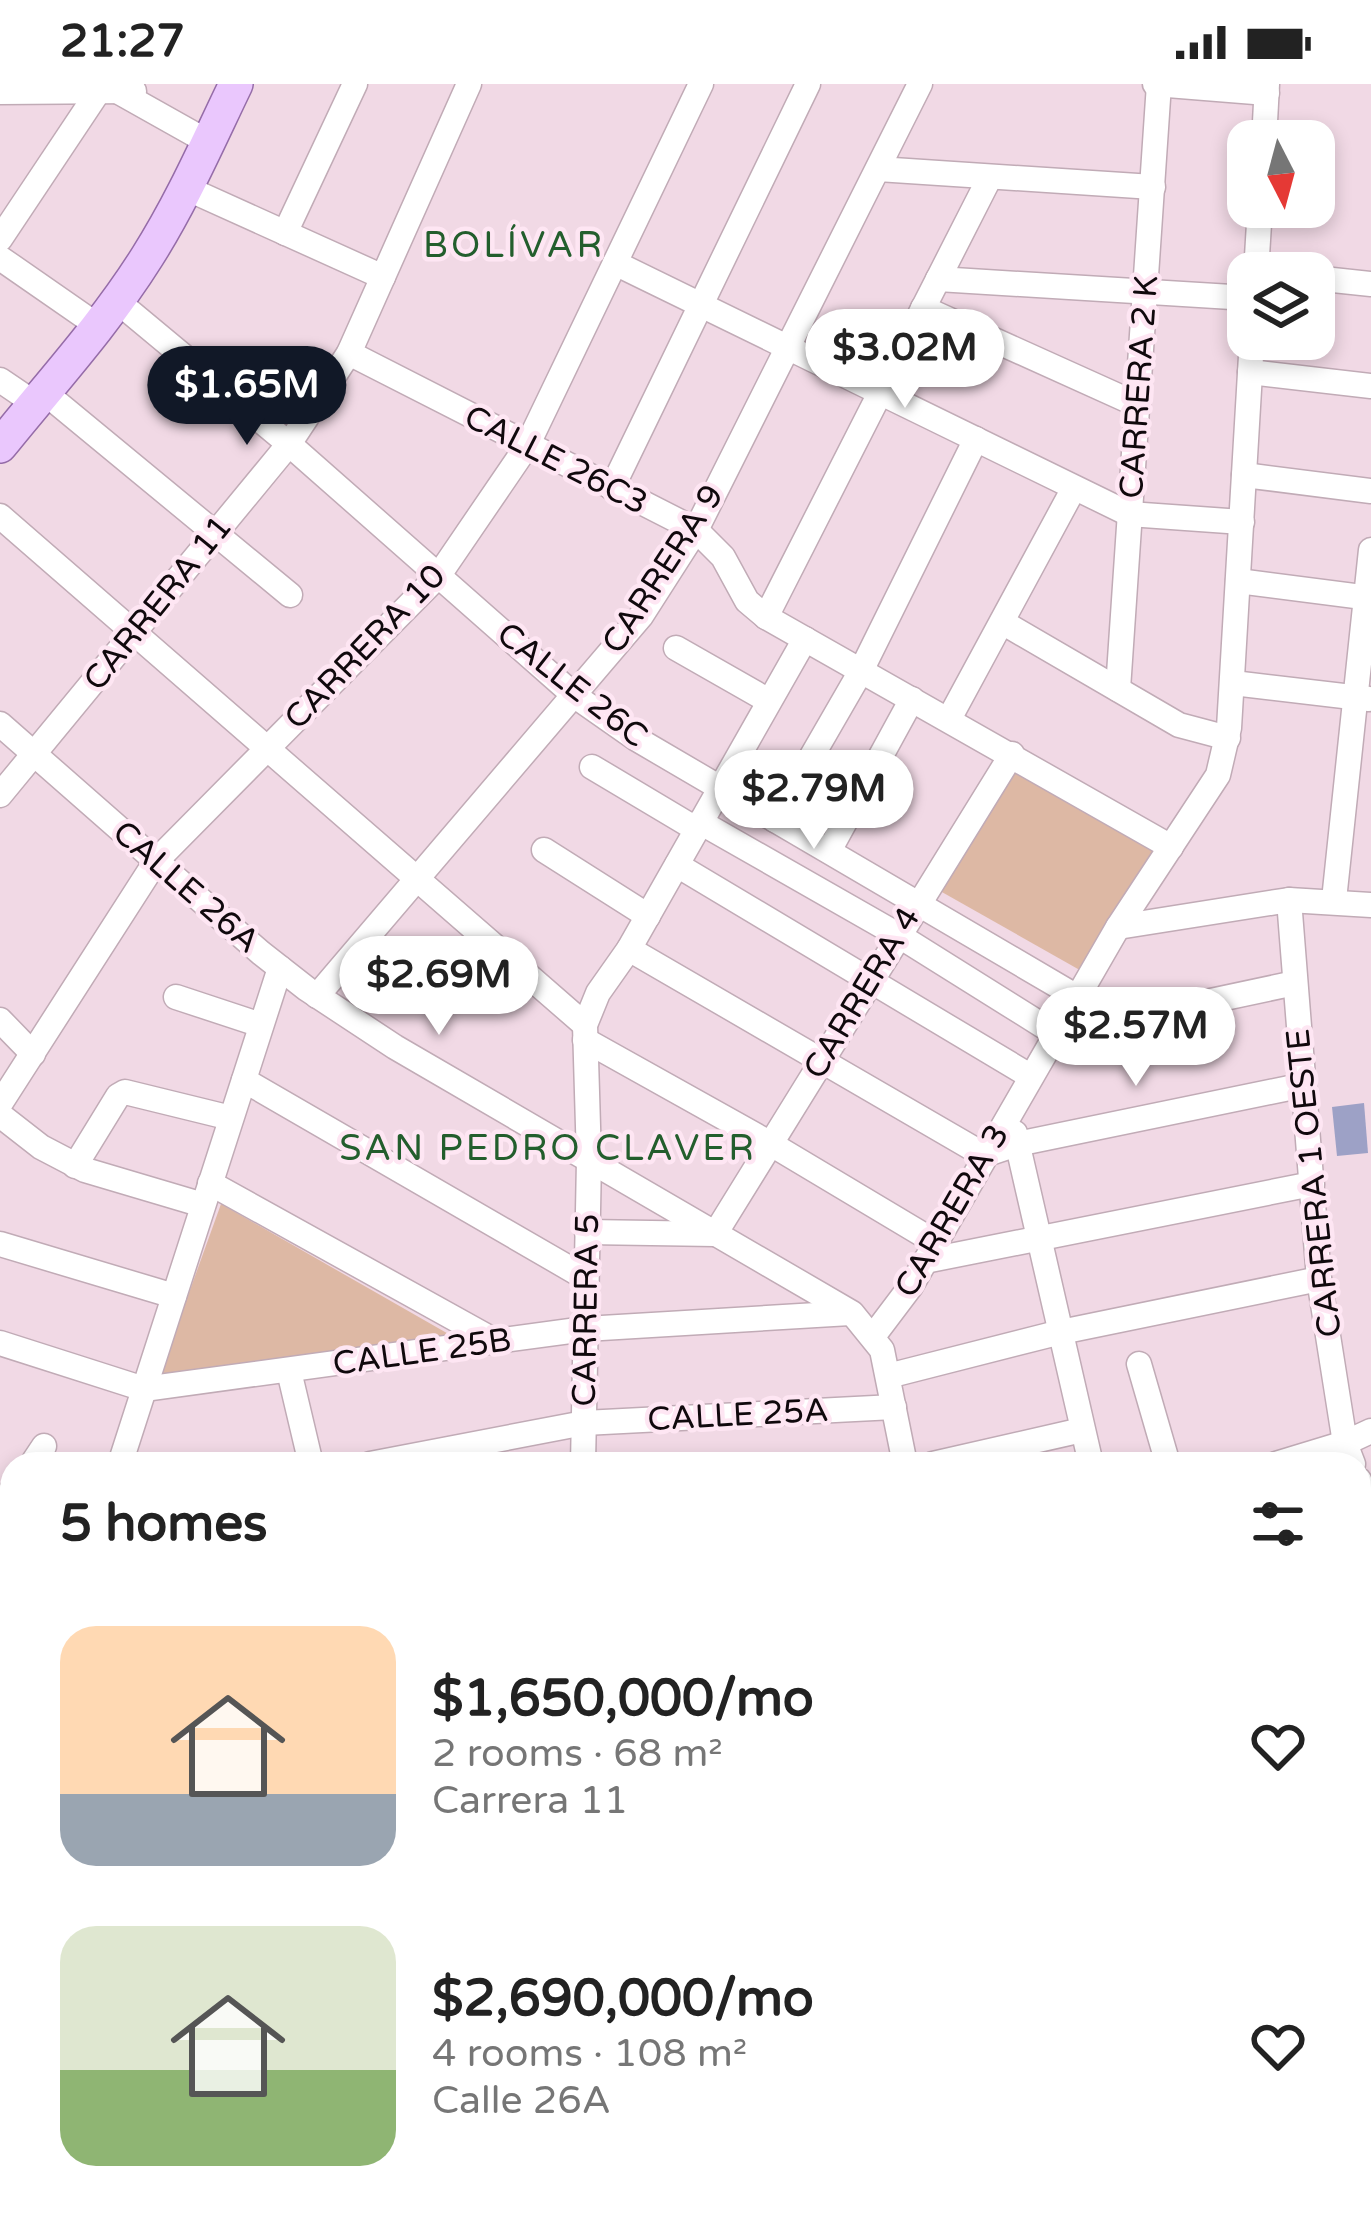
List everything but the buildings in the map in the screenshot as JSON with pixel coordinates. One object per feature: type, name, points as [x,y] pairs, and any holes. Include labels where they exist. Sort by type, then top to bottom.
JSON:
[{"type":"main road","points":[[0,446],[107,313],[186,188],[236,84]]},
{"type":"street","points":[[285,233],[355,84]]},
{"type":"street","name":"CARRERA 11","points":[[0,795],[324,397],[349,353],[469,84]]},
{"type":"street","name":"CARRERA 10","points":[[0,1104],[156,861],[439,575],[527,446],[700,84]]},
{"type":"street","points":[[612,488],[808,84]]},
{"type":"street","name":"CARRERA 9","points":[[317,995],[640,616],[696,530],[920,84]]},
{"type":"street","points":[[1157,84],[1267,88],[1265,120]]},
{"type":"street","name":"CARRERA 2 K","points":[[1118,689],[1157,84]]},
{"type":"street","points":[[0,239],[117,90]]},
{"type":"street","points":[[0,92],[117,90],[208,142]]},
{"type":"street","points":[[878,170],[1153,187]]},
{"type":"street","points":[[766,617],[990,177]]},
{"type":"street","points":[[186,188],[383,277]]},
{"type":"street","name":"CALLE 26C","points":[[0,258],[107,313],[289,444],[575,696],[635,738],[1077,998]]},
{"type":"street","points":[[615,263],[1129,514],[1242,522]]},
{"type":"street","points":[[938,279],[1227,297]]},
{"type":"street","points":[[1335,280],[1371,284]]},
{"type":"street","points":[[923,308],[1138,405]]},
{"type":"street","name":"CALLE 26C3","points":[[349,353],[696,530],[723,557],[747,602],[766,617],[1171,847]]},
{"type":"street","points":[[1171,847],[1218,775],[1228,738],[1251,360]]},
{"type":"street","points":[[1250,372],[1371,386]]},
{"type":"street","points":[[0,380],[39,398],[216,532],[290,595]]},
{"type":"street","points":[[776,820],[861,671],[976,440]]},
{"type":"street","points":[[1244,475],[1371,490]]},
{"type":"street","points":[[949,719],[1074,488]]},
{"type":"street","points":[[0,516],[418,877],[585,1033],[771,1144],[930,1252],[1039,1238],[1312,1184]]},
{"type":"street","points":[[1334,900],[1358,798],[1371,550]]},
{"type":"street","points":[[1238,581],[1368,597]]},
{"type":"street","points":[[1002,622],[1192,731],[1228,738]]},
{"type":"street","name":"CARRERA 5","points":[[583,1452],[589,1160],[585,1033],[598,994],[629,949],[805,639]]},
{"type":"street","points":[[676,648],[769,700]]},
{"type":"street","points":[[1233,683],[1363,699]]},
{"type":"street","points":[[830,851],[912,699]]},
{"type":"street","name":"CALLE 26A","points":[[0,724],[317,995],[394,1047],[852,1313],[874,1335]]},
{"type":"street","name":"CARRERA 4","points":[[715,1234],[1012,754]]},
{"type":"street","points":[[592,767],[898,934],[1056,1034],[1295,983]]},
{"type":"street","name":"CARRERA 3","points":[[874,1335],[896,1310],[1118,926],[1171,847]]},
{"type":"street","points":[[544,850],[648,916]]},
{"type":"street","points":[[677,865],[1030,1076]]},
{"type":"street","points":[[1118,926],[1289,900],[1371,905]]},
{"type":"street","name":"CARRERA 1 OESTE","points":[[1289,900],[1319,1279],[1349,1452]]},
{"type":"street","points":[[629,949],[984,1155],[1017,1144],[1304,1085]]},
{"type":"street","points":[[124,1452],[280,968]]},
{"type":"street","points":[[176,997],[261,1025]]},
{"type":"street","points":[[0,1020],[33,1054]]},
{"type":"street","points":[[244,1080],[586,1278]]},
{"type":"street","points":[[75,1166],[125,1092],[231,1118]]},
{"type":"street","points":[[1011,1109],[1087,1452]]},
{"type":"street","points":[[0,1115],[75,1166],[113,1181],[207,1194],[495,1342]]},
{"type":"street","points":[[587,1232],[715,1234]]},
{"type":"street","points":[[0,1244],[174,1296]]},
{"type":"street","points":[[889,1376],[1060,1332],[1319,1279]]},
{"type":"street","name":"CALLE 25B","points":[[0,1343],[144,1389],[585,1329],[852,1313]]},
{"type":"street","points":[[874,1335],[889,1376],[903,1452]]},
{"type":"street","points":[[1139,1364],[1165,1452]]},
{"type":"street","points":[[289,1371],[308,1452]]},
{"type":"street","name":"CALLE 25A","points":[[433,1452],[584,1423],[894,1407]]},
{"type":"street","points":[[986,1452],[1082,1430]]},
{"type":"shaded area","points":[[1015,760],[1159,848],[1085,973],[933,887]]},
{"type":"shaded area","points":[[221,1204],[452,1336],[159,1376]]},
{"type":"water","points":[[1364,1103],[1368,1153],[1337,1156],[1332,1107]]},
{"type":"district","name":"BOLÍVAR","points":[[514,245]]},
{"type":"district","name":"SAN PEDRO CLAVER","points":[[548,1148]]}]
